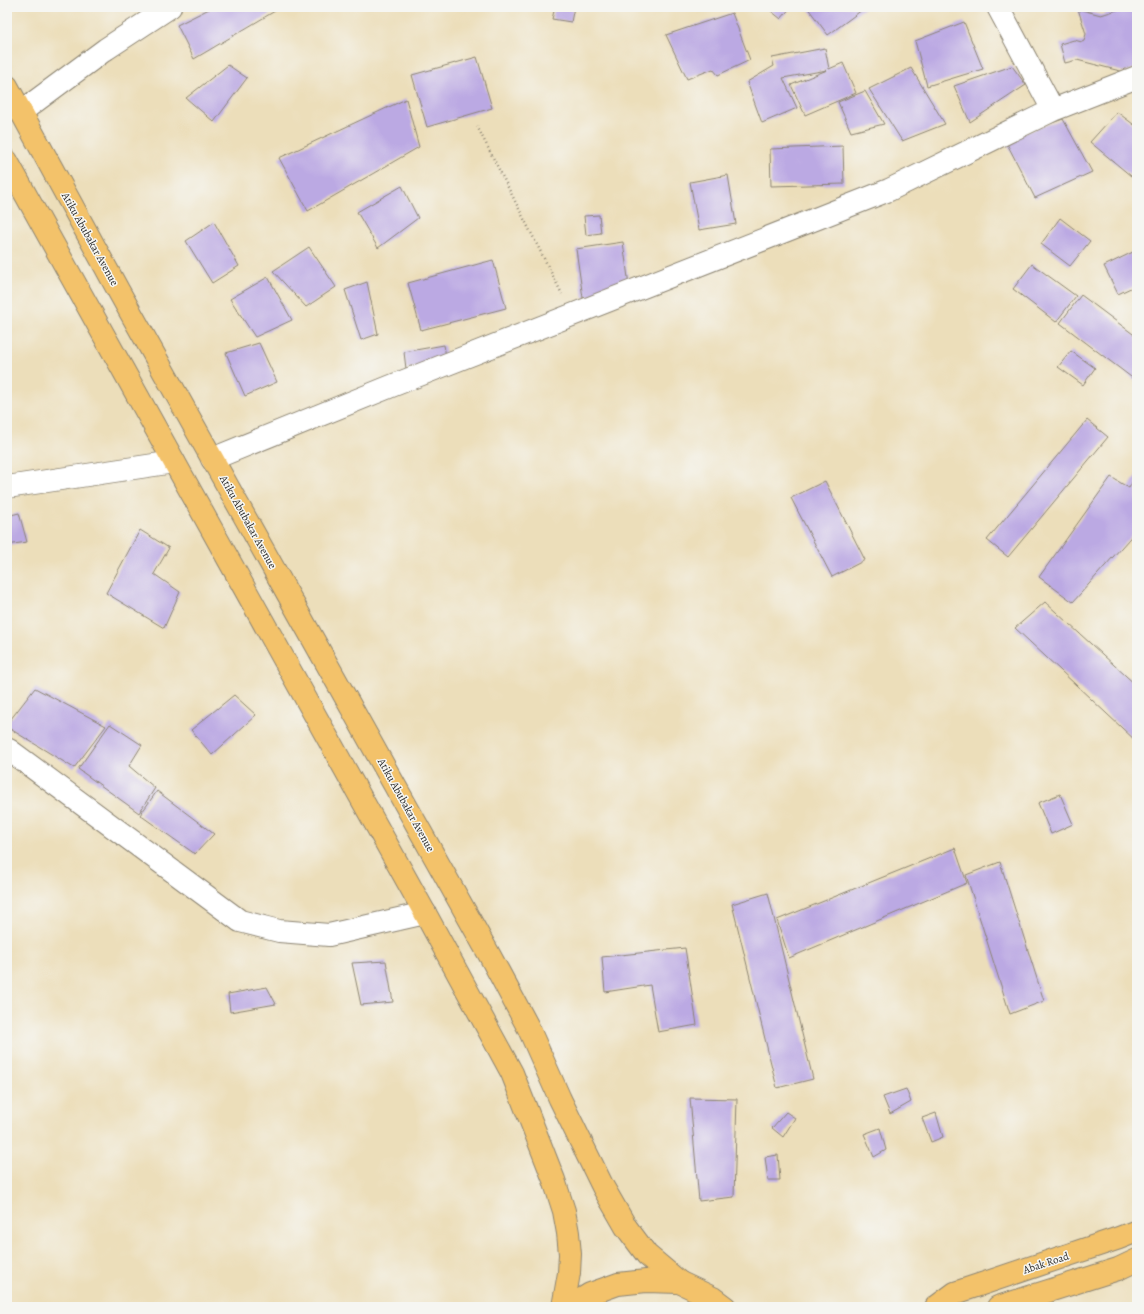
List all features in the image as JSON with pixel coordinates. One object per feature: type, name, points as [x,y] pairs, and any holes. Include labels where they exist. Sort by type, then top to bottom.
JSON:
[{"type":"main road","name":"Atiku Abubakar Avenue","points":[[7,86],[118,290],[490,956],[528,1027],[560,1099],[603,1187],[647,1255],[680,1282]]},
{"type":"main road","points":[[7,161],[461,978],[512,1074],[533,1124],[564,1211],[570,1254],[569,1273],[563,1307]]},
{"type":"main road","name":"Abak Road","points":[[936,1307],[955,1293],[1137,1231]]},
{"type":"main road","points":[[998,1307],[1118,1269],[1137,1260]]},
{"type":"main road","points":[[569,1307],[590,1294],[618,1284],[646,1280],[680,1282],[713,1298],[725,1307]]},
{"type":"street","points":[[21,112],[106,49],[170,7]]},
{"type":"street","points":[[998,7],[1053,110]]},
{"type":"street","points":[[212,459],[889,190],[1053,110],[1137,78]]},
{"type":"street","points":[[7,487],[174,462]]},
{"type":"street","points":[[9,750],[240,921],[278,931],[329,935],[425,913]]},
{"type":"path","points":[[477,126],[573,316]]},
{"type":"building","points":[[213,7],[280,8],[194,59],[177,25]]},
{"type":"building","points":[[555,7],[574,7],[571,22],[552,19]]},
{"type":"building","points":[[766,7],[791,7],[781,19]]},
{"type":"building","points":[[807,7],[866,7],[828,35]]},
{"type":"building","points":[[1127,7],[1135,9],[1135,7],[1137,7],[1137,68],[1124,72],[1077,60],[1065,63],[1060,44],[1074,40],[1082,42],[1084,41],[1086,34],[1078,9],[1101,15]]},
{"type":"building","points":[[732,13],[750,60],[718,75],[713,69],[687,79],[666,35]]},
{"type":"building","points":[[964,22],[983,69],[927,86],[915,41]]},
{"type":"building","points":[[825,48],[829,69],[843,63],[856,93],[805,115],[791,85],[827,70],[783,78],[797,108],[762,123],[747,82],[774,66],[772,58]]},
{"type":"building","points":[[477,57],[492,108],[427,127],[412,75]]},
{"type":"building","points":[[228,65],[247,78],[214,122],[186,98]]},
{"type":"building","points":[[1012,66],[1026,85],[970,122],[954,86]]},
{"type":"building","points":[[911,68],[945,124],[902,141],[869,89]]},
{"type":"building","points":[[865,91],[884,124],[851,132],[838,102]]},
{"type":"building","points":[[406,99],[419,147],[308,211],[279,158]]},
{"type":"building","points":[[1117,112],[1137,127],[1137,181],[1090,142]]},
{"type":"building","points":[[1063,119],[1092,172],[1035,198],[1005,140]]},
{"type":"building","points":[[843,146],[844,184],[771,186],[770,149]]},
{"type":"building","points":[[728,175],[736,224],[699,230],[690,182]]},
{"type":"building","points":[[402,186],[418,218],[378,248],[357,212]]},
{"type":"building","points":[[599,215],[601,233],[586,235],[584,216]]},
{"type":"building","points":[[1060,218],[1090,241],[1070,266],[1041,244]]},
{"type":"building","points":[[214,222],[239,266],[212,283],[186,241]]},
{"type":"building","points":[[623,242],[630,292],[583,298],[576,249]]},
{"type":"building","points":[[309,247],[336,287],[306,307],[273,271]]},
{"type":"building","points":[[1133,252],[1137,259],[1137,285],[1118,294],[1104,266]]},
{"type":"building","points":[[493,260],[506,308],[421,330],[408,283]]},
{"type":"building","points":[[1032,264],[1076,296],[1056,322],[1013,289]]},
{"type":"building","points":[[268,277],[292,320],[255,337],[230,299]]},
{"type":"building","points":[[367,282],[378,334],[361,340],[345,290]]},
{"type":"building","points":[[1081,295],[1137,337],[1137,378],[1135,380],[1060,323]]},
{"type":"building","points":[[259,343],[277,382],[245,396],[226,353]]},
{"type":"building","points":[[444,345],[447,363],[406,369],[404,352]]},
{"type":"building","points":[[1071,351],[1095,368],[1083,385],[1058,367]]},
{"type":"building","points":[[1087,420],[1108,437],[1008,557],[987,540]]},
{"type":"building","points":[[1137,474],[1137,530],[1073,602],[1039,577],[1111,477],[1129,488]]},
{"type":"building","points":[[825,481],[865,560],[832,577],[791,498]]},
{"type":"building","points":[[19,513],[27,542],[7,545],[7,516]]},
{"type":"building","points":[[140,530],[169,548],[154,574],[180,592],[164,628],[106,593]]},
{"type":"building","points":[[1045,602],[1137,686],[1137,742],[1015,628]]},
{"type":"building","points":[[35,688],[106,726],[74,768],[7,727],[7,724]]},
{"type":"building","points":[[234,695],[256,715],[212,755],[191,730]]},
{"type":"building","points":[[110,724],[142,745],[129,766],[155,788],[139,813],[78,769]]},
{"type":"building","points":[[157,791],[214,834],[195,854],[140,815]]},
{"type":"building","points":[[1060,794],[1073,824],[1051,834],[1038,803]]},
{"type":"building","points":[[955,848],[967,883],[789,958],[777,920]]},
{"type":"building","points":[[1000,862],[1044,1001],[1010,1014],[966,875]]},
{"type":"building","points":[[768,893],[813,1079],[777,1088],[732,904]]},
{"type":"building","points":[[685,948],[697,1025],[658,1032],[650,985],[605,992],[602,957]]},
{"type":"building","points":[[386,961],[393,1002],[361,1005],[352,963]]},
{"type":"building","points":[[267,987],[276,1004],[230,1012],[228,994]]},
{"type":"building","points":[[906,1089],[911,1102],[890,1114],[883,1097]]},
{"type":"building","points":[[690,1098],[737,1099],[734,1197],[699,1201]]},
{"type":"building","points":[[786,1112],[795,1118],[783,1137],[772,1128]]},
{"type":"building","points":[[936,1113],[943,1137],[931,1142],[922,1118]]},
{"type":"building","points":[[880,1128],[886,1150],[874,1157],[864,1134]]},
{"type":"building","points":[[778,1155],[780,1180],[768,1180],[765,1157]]}]
